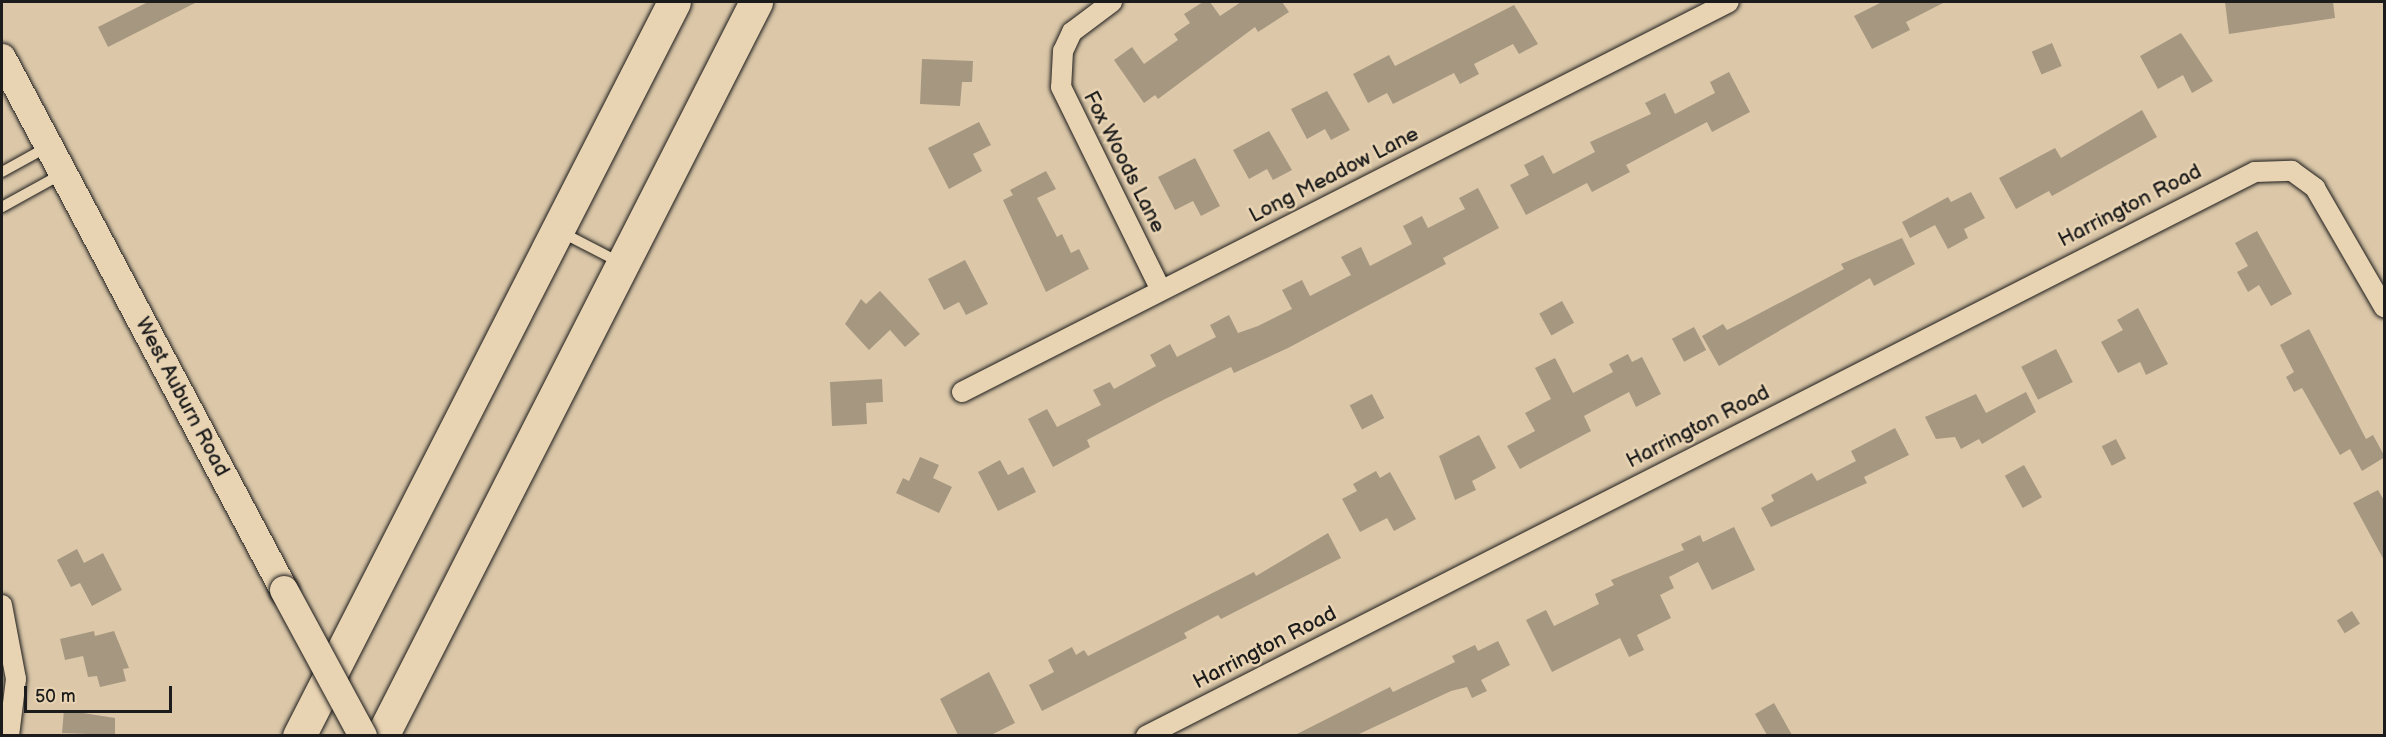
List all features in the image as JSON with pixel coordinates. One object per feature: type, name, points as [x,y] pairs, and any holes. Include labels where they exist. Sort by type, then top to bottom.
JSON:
[{"type":"highway","points":[[299,735],[674,2]]},
{"type":"highway","points":[[382,735],[756,2]]},
{"type":"main road","name":"West Auburn Road","points":[[2,58],[363,735]]},
{"type":"street","name":"Fox Woods Lane","points":[[1112,2],[1071,32],[1063,51],[1061,87],[1161,290]]},
{"type":"street","name":"Long Meadow Lane","points":[[962,392],[1729,2]]},
{"type":"street","name":"Harrington Road","points":[[1146,735],[2226,184],[2274,169],[2292,171],[2315,188],[2385,307]]},
{"type":"street","points":[[2,605],[16,679],[9,735]]},
{"type":"lane","points":[[2,172],[49,146]]},
{"type":"lane","points":[[2,207],[63,173]]},
{"type":"lane","points":[[557,230],[622,264]]},
{"type":"building","points":[[148,2],[197,2],[108,47],[98,27]]},
{"type":"building","points":[[1203,2],[1210,2],[1220,16],[1241,2],[1282,2],[1289,12],[1258,32],[1255,27],[1158,99],[1155,95],[1144,103],[1114,60],[1132,47],[1144,64],[1178,40],[1174,34],[1190,23],[1184,14]]},
{"type":"building","points":[[1882,2],[1945,2],[1906,22],[1910,30],[1872,49],[1854,16]]},
{"type":"building","points":[[2225,2],[2333,2],[2335,18],[2229,34]]},
{"type":"building","points":[[1514,5],[1538,44],[1519,54],[1513,44],[1474,64],[1479,74],[1460,84],[1454,73],[1393,104],[1387,93],[1368,103],[1353,74],[1389,55],[1395,66]]},
{"type":"building","points":[[2181,33],[2213,81],[2192,93],[2183,75],[2158,89],[2140,56]]},
{"type":"building","points":[[2052,43],[2062,66],[2042,75],[2032,52]]},
{"type":"building","points":[[922,59],[973,61],[972,82],[962,82],[960,106],[920,104]]},
{"type":"building","points":[[1729,72],[1750,112],[1712,132],[1707,122],[1626,165],[1630,172],[1592,192],[1587,183],[1526,215],[1510,185],[1529,175],[1524,165],[1543,155],[1553,174],[1595,152],[1590,142],[1651,114],[1645,103],[1665,93],[1675,114],[1715,93],[1710,82]]},
{"type":"building","points":[[1327,91],[1350,130],[1331,140],[1325,129],[1307,139],[1291,109]]},
{"type":"building","points":[[2142,110],[2157,137],[2052,196],[2049,191],[2016,209],[1999,178],[2055,148],[2061,158]]},
{"type":"building","points":[[979,122],[991,145],[973,154],[982,171],[949,189],[928,148]]},
{"type":"building","points":[[1269,131],[1292,170],[1273,180],[1267,169],[1249,179],[1233,150]]},
{"type":"building","points":[[1195,158],[1220,206],[1201,216],[1193,201],[1175,210],[1158,177]]},
{"type":"building","points":[[1046,171],[1056,189],[1037,198],[1057,237],[1062,234],[1071,253],[1079,249],[1089,269],[1046,292],[1003,200],[1013,195],[1010,190]]},
{"type":"building","points":[[1478,188],[1499,228],[1443,258],[1446,264],[1288,348],[1234,373],[1231,367],[1165,399],[1087,440],[1090,447],[1053,467],[1028,419],[1047,409],[1057,427],[1101,405],[1093,390],[1110,382],[1114,389],[1156,366],[1150,355],[1170,344],[1177,357],[1216,337],[1210,325],[1229,315],[1238,333],[1292,309],[1282,290],[1302,280],[1310,296],[1351,275],[1341,257],[1361,247],[1370,266],[1412,244],[1403,226],[1422,216],[1428,228],[1465,209],[1459,198]]},
{"type":"building","points":[[1971,192],[1985,218],[1964,229],[1968,238],[1948,249],[1935,225],[1910,238],[1902,222],[1948,197],[1951,202]]},
{"type":"building","points":[[2257,231],[2292,294],[2271,306],[2259,285],[2248,292],[2237,272],[2248,266],[2235,243]]},
{"type":"building","points":[[1902,238],[1915,264],[1874,286],[1870,278],[1719,366],[1702,336],[1723,324],[1727,330],[1844,269],[1841,264]]},
{"type":"building","points":[[965,260],[988,304],[966,315],[959,302],[944,310],[928,279]]},
{"type":"building","points":[[880,291],[920,334],[905,347],[890,330],[869,350],[845,324],[861,299],[866,304]]},
{"type":"building","points":[[1562,301],[1574,323],[1551,335],[1539,314]]},
{"type":"building","points":[[2138,308],[2168,364],[2146,375],[2140,362],[2118,373],[2101,342],[2123,330],[2117,320]]},
{"type":"building","points":[[1694,327],[1706,350],[1684,362],[1672,339]]},
{"type":"building","points":[[2309,329],[2366,439],[2373,435],[2385,457],[2362,471],[2350,449],[2340,455],[2302,388],[2294,392],[2286,377],[2294,372],[2280,345]]},
{"type":"building","points":[[2056,349],[2073,382],[2038,400],[2021,367]]},
{"type":"building","points":[[1628,354],[1632,362],[1642,357],[1661,394],[1636,407],[1629,392],[1584,416],[1591,431],[1520,469],[1507,446],[1535,431],[1525,413],[1551,399],[1535,368],[1555,358],[1573,393],[1613,372],[1609,364]]},
{"type":"building","points":[[882,379],[883,402],[866,403],[867,424],[832,426],[830,382]]},
{"type":"building","points":[[2026,392],[2036,412],[1982,444],[1979,439],[1961,449],[1955,437],[1936,439],[1925,417],[1976,394],[1986,413]]},
{"type":"building","points":[[1372,394],[1384,418],[1362,429],[1350,405]]},
{"type":"building","points":[[1895,428],[1909,455],[1864,477],[1867,483],[1771,527],[1761,508],[1774,501],[1771,495],[1812,473],[1817,481],[1856,461],[1851,451]]},
{"type":"building","points":[[1479,435],[1496,468],[1472,481],[1476,490],[1455,500],[1439,456]]},
{"type":"building","points":[[2116,439],[2126,459],[2112,466],[2102,446]]},
{"type":"building","points":[[920,457],[939,465],[933,478],[952,487],[939,513],[896,493],[903,478],[909,481]]},
{"type":"building","points":[[1000,460],[1008,475],[1023,467],[1036,492],[998,511],[978,472]]},
{"type":"building","points":[[2024,465],[2042,497],[2023,508],[2005,476]]},
{"type":"building","points":[[1376,471],[1380,478],[1390,472],[1416,519],[1394,531],[1387,518],[1360,532],[1342,499],[1357,491],[1353,484]]},
{"type":"building","points":[[2378,490],[2385,502],[2385,562],[2353,503]]},
{"type":"building","points":[[1734,527],[1755,570],[1712,590],[1698,562],[1669,577],[1674,588],[1660,595],[1671,618],[1637,635],[1644,650],[1629,657],[1620,638],[1552,672],[1526,620],[1546,610],[1554,626],[1599,604],[1595,594],[1614,585],[1611,580],[1684,550],[1681,544],[1700,535],[1703,542]]},
{"type":"building","points":[[1328,533],[1341,558],[1221,619],[1218,615],[1184,633],[1187,638],[1042,711],[1029,685],[1054,672],[1048,660],[1072,647],[1076,655],[1084,650],[1088,656],[1254,572],[1256,576]]},
{"type":"building","points":[[77,549],[84,563],[103,553],[122,590],[92,606],[80,583],[71,587],[57,560]]},
{"type":"building","points":[[2352,611],[2360,624],[2345,633],[2337,621]]},
{"type":"building","points":[[94,631],[95,636],[114,631],[129,668],[123,669],[126,681],[100,687],[97,676],[88,677],[83,656],[65,660],[60,639]]},
{"type":"building","points":[[1498,641],[1510,665],[1481,680],[1487,691],[1472,698],[1467,687],[1451,691],[1357,735],[1295,735],[1390,687],[1393,692],[1455,662],[1452,656],[1475,645],[1478,651]]},
{"type":"building","points":[[989,672],[1015,723],[991,735],[958,735],[940,699]]},
{"type":"building","points":[[1774,703],[1792,735],[1767,735],[1755,714]]},
{"type":"building","points":[[64,710],[115,718],[115,735],[62,733]]}]
